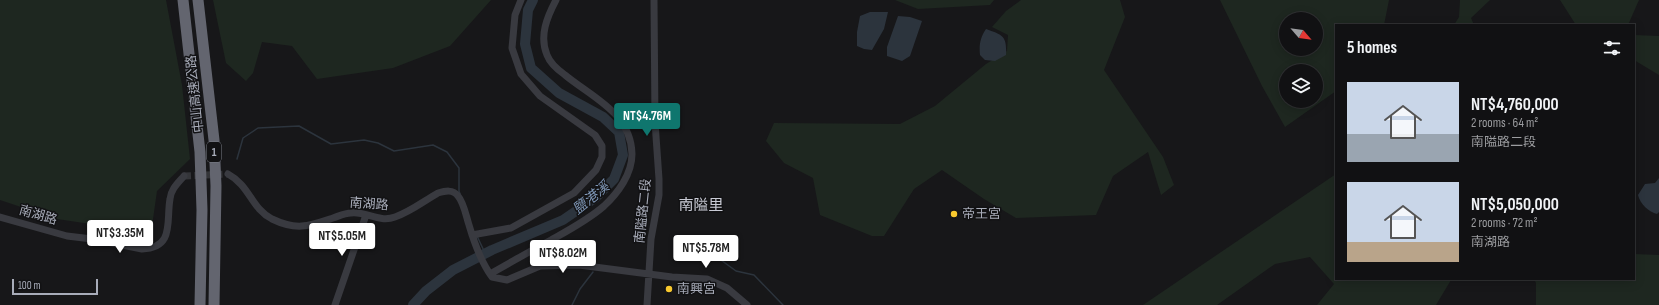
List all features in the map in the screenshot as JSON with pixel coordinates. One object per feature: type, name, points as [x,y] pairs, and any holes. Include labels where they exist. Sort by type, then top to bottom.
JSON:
[{"type":"highway","name":"中山高速公路","points":[[183,0],[200,152],[202,210],[200,305]]},
{"type":"highway","name":"中山高速公路","points":[[198,0],[214,140],[216,186],[214,305]]},
{"type":"street","points":[[521,0],[514,16],[512,48],[521,74],[540,96],[595,135],[602,146],[602,157],[596,170],[574,193],[511,228],[472,235],[492,277],[507,280],[540,266],[579,264],[650,274],[707,279],[727,288],[747,305]]},
{"type":"street","points":[[490,274],[585,221],[600,209],[621,187],[629,172],[632,159],[632,143],[627,128],[615,113],[557,69],[547,56],[544,44],[544,30],[556,0]]},
{"type":"street","name":"南隘路二段","points":[[647,305],[651,240],[659,195],[655,122],[654,0]]},
{"type":"street","name":"南湖路","points":[[228,174],[238,179],[262,213],[283,224],[294,226],[307,226],[350,213],[366,215],[381,220],[395,218],[438,193],[451,191],[457,195],[461,201],[472,235]]},
{"type":"street","name":"南湖路","points":[[0,217],[67,236],[149,249],[159,245],[165,239],[168,232],[170,199],[174,187],[184,176]]},
{"type":"street","points":[[335,305],[366,215]]},
{"type":"shaded area","points":[[0,0],[166,0],[182,85],[190,159],[157,191],[151,233],[57,219],[0,200]]},
{"type":"shaded area","points":[[213,0],[491,0],[450,46],[393,68],[317,79],[292,46],[262,42],[253,73],[246,81],[226,63]]},
{"type":"shaded area","points":[[895,0],[994,0],[990,5],[918,9]]},
{"type":"shaded area","points":[[1021,0],[1120,0],[1125,17],[1104,70],[1163,157],[1174,185],[1161,195],[1148,152],[1113,176],[1096,215],[1016,218],[984,199],[942,170],[914,189],[884,236],[872,236],[820,215],[813,178],[784,163],[766,141],[774,123],[900,124],[935,106],[986,64],[1007,51],[1008,35],[992,27],[1006,11]]},
{"type":"shaded area","points":[[1220,0],[1389,0],[1384,24],[1335,24],[1335,92],[1323,100],[1323,64],[1279,64],[1279,108],[1312,108],[1285,127],[1262,86]]},
{"type":"shaded area","points":[[1460,0],[1490,0],[1471,18],[1474,24],[1455,24],[1459,17]]},
{"type":"shaded area","points":[[1560,0],[1639,0],[1628,24],[1575,24]]},
{"type":"shaded area","points":[[870,12],[888,12],[884,29],[872,50],[857,46],[857,32],[860,16]]},
{"type":"shaded area","points":[[898,16],[910,17],[922,21],[910,56],[902,61],[887,56],[887,47]]},
{"type":"shaded area","points":[[986,29],[1000,35],[1005,40],[1006,55],[995,61],[985,60],[980,55],[980,42]]},
{"type":"shaded area","points":[[1635,35],[1659,36],[1659,75],[1635,61]]},
{"type":"shaded area","points":[[1335,175],[1335,280],[1451,280],[1436,305],[1317,305],[1334,284],[1310,257],[1275,264],[1217,305],[1143,305]]},
{"type":"shaded area","points":[[1659,178],[1659,212],[1657,214],[1645,207],[1638,195],[1645,184],[1655,183]]},
{"type":"shaded area","points":[[1635,254],[1659,255],[1659,305],[1536,305],[1536,283],[1534,280],[1635,280]]},
{"type":"waterway","name":"鹽港溪","points":[[413,305],[426,291],[453,270],[492,250],[563,220],[595,198],[614,179],[623,155],[619,132],[603,117],[559,93],[531,68],[525,44],[528,10],[533,0]]},
{"type":"waterway","points":[[237,159],[243,138],[258,128],[299,126],[331,144],[364,140],[378,143],[394,151],[433,145],[447,152],[459,168],[460,194]]},
{"type":"waterway","points":[[477,236],[485,253]]},
{"type":"waterway","points":[[677,238],[695,241],[736,271],[754,275],[783,305]]},
{"type":"waterway","points":[[572,305],[580,289],[593,272]]},
{"type":"tunnel","points":[[184,176],[228,174]]},
{"type":"place","name":"帝王宮","points":[[954,214]]},
{"type":"place","name":"南興宮","points":[[669,289]]},
{"type":"district","name":"南隘里","points":[[701,205]]}]
